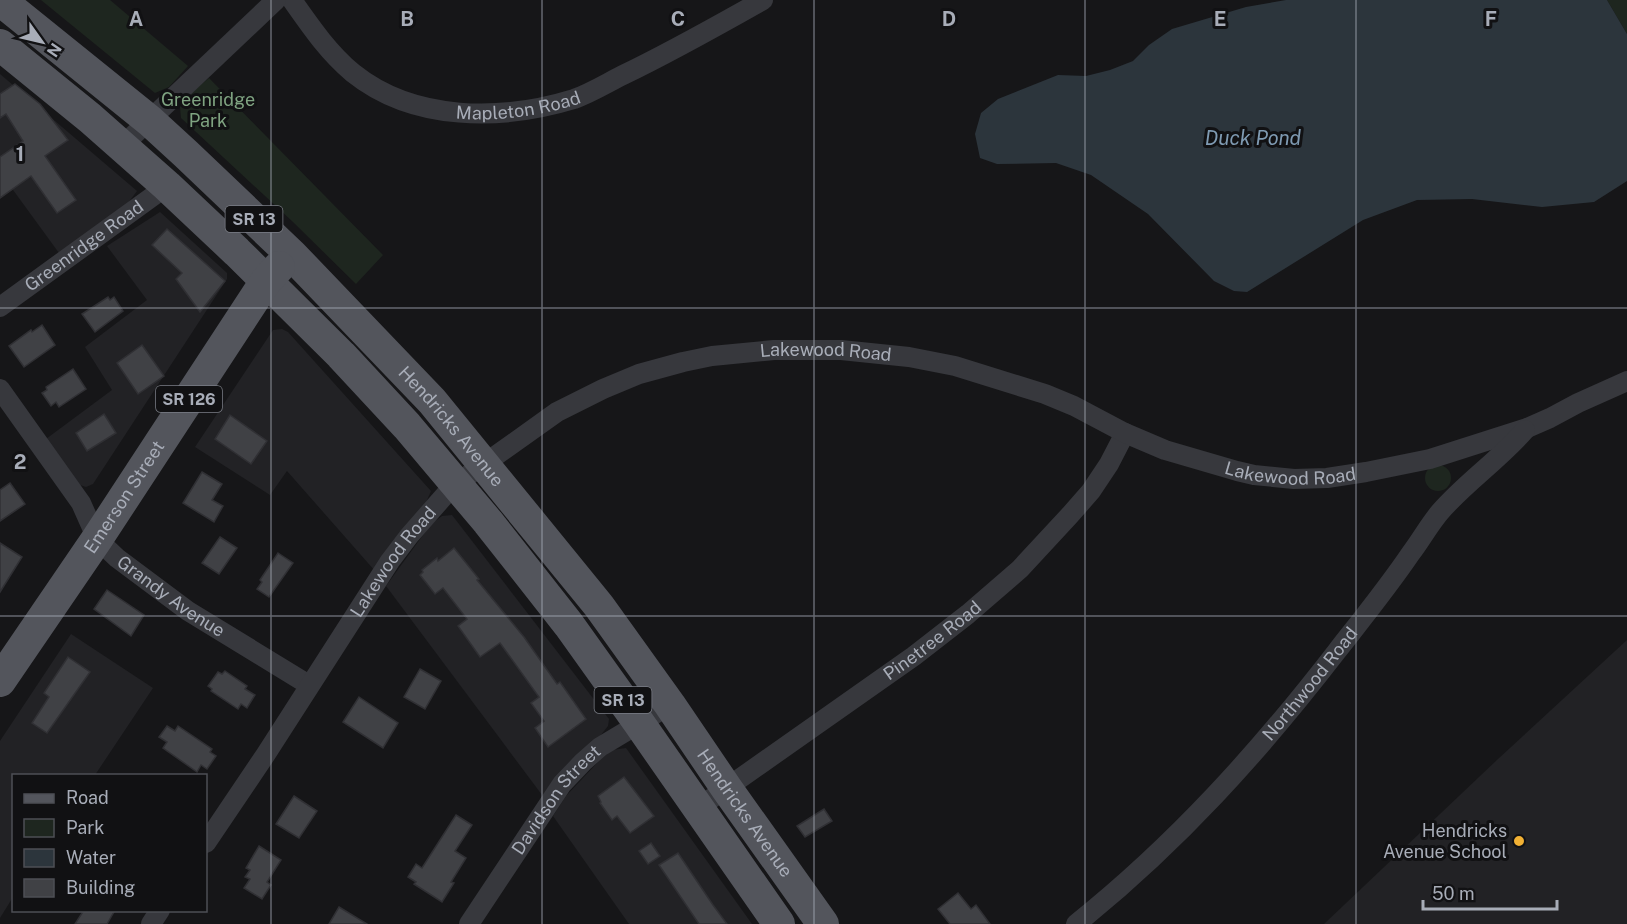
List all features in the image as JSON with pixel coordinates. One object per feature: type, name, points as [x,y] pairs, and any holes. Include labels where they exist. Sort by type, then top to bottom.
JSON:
[{"type":"main road","name":"Hendricks Avenue","points":[[0,0],[150,121],[285,248],[432,400],[599,606],[823,924]]},
{"type":"main road","name":"Hendricks Avenue","points":[[0,45],[90,118],[167,186],[266,280],[341,355],[407,426],[488,522],[569,625],[779,924]]},
{"type":"main road","points":[[167,186],[191,186],[204,191],[234,217],[285,248]]},
{"type":"main road","name":"Emerson Street","points":[[0,681],[96,539],[285,248]]},
{"type":"street","points":[[122,146],[276,0]]},
{"type":"street","name":"Mapleton Road","points":[[292,0],[328,49],[354,74],[383,92],[414,106],[492,114],[536,108],[576,98],[675,50],[763,0]]},
{"type":"street","name":"Greenridge Road","points":[[0,307],[167,186]]},
{"type":"street","name":"Lakewood Road","points":[[207,842],[395,554],[441,498],[484,463],[557,412],[603,388],[639,374],[712,356],[774,350],[882,353],[909,357],[956,366],[1045,394],[1165,450],[1254,475],[1294,479],[1356,474],[1430,459],[1527,428],[1627,381]]},
{"type":"street","name":"Grandy Avenue","points":[[0,389],[81,503],[96,539],[117,558],[188,611],[309,685]]},
{"type":"street","name":"Northwood Road","points":[[1076,924],[1128,880],[1183,828],[1247,761],[1338,650],[1439,513],[1468,482],[1512,445],[1527,428]]},
{"type":"street","name":"Pinetree Road","points":[[698,808],[914,656],[1020,569],[1090,491],[1110,464],[1125,433]]},
{"type":"street","name":"Davidson Street","points":[[470,924],[562,784],[600,747],[670,705]]},
{"type":"shaded area","points":[[0,74],[137,191],[125,207],[59,253],[0,172]]},
{"type":"shaded area","points":[[160,212],[227,273],[227,279],[93,484],[86,487],[80,485],[46,439],[112,390],[85,347],[147,300],[107,246]]},
{"type":"shaded area","points":[[282,329],[288,332],[431,491],[422,512],[375,571],[287,471],[270,495],[195,447],[273,330]]},
{"type":"shaded area","points":[[452,515],[609,719],[608,726],[593,745],[545,799],[386,586],[431,524],[442,516]]},
{"type":"shaded area","points":[[71,634],[153,688],[96,774],[12,774],[12,899],[0,918],[0,741]]},
{"type":"shaded area","name":"Hendricks Avenue School","points":[[1627,640],[1627,924],[1324,924],[1498,759]]},
{"type":"shaded area","points":[[626,748],[752,924],[629,924],[553,816],[566,796],[600,760],[612,750]]},
{"type":"green space","points":[[41,0],[110,0],[188,66],[169,87],[155,93]]},
{"type":"green space","points":[[1607,0],[1627,0],[1627,34]]},
{"type":"green space","name":"Greenridge Park","points":[[209,78],[383,255],[356,284],[181,118],[180,107],[192,92]]},
{"type":"green space","points":[[1438,465],[1447,469],[1451,478],[1447,487],[1438,491],[1429,487],[1425,478],[1429,469]]},
{"type":"water","name":"Duck Pond","points":[[1286,0],[1607,0],[1627,34],[1627,181],[1594,202],[1542,207],[1472,199],[1417,200],[1363,220],[1247,292],[1234,291],[1214,281],[1148,214],[1091,175],[1056,163],[997,164],[980,158],[975,134],[981,113],[998,99],[1058,75],[1086,76],[1133,61],[1149,45],[1172,29],[1246,7]]},
{"type":"building","points":[[15,84],[40,104],[68,140],[45,156],[76,200],[57,213],[31,176],[0,198],[0,157],[23,141],[6,114],[0,118],[0,94]]},
{"type":"building","points":[[167,229],[225,281],[200,312],[176,279],[182,273],[152,245]]},
{"type":"building","points":[[108,297],[110,300],[114,297],[123,311],[95,332],[82,314]]},
{"type":"building","points":[[42,325],[55,345],[24,367],[9,346]]},
{"type":"building","points":[[142,345],[164,376],[138,394],[117,363]]},
{"type":"building","points":[[73,369],[86,389],[59,407],[56,402],[51,406],[42,393],[47,390],[46,387]]},
{"type":"building","points":[[104,414],[116,433],[87,451],[76,433]]},
{"type":"building","points":[[230,415],[267,441],[251,464],[215,439]]},
{"type":"building","points":[[202,472],[222,484],[212,500],[223,506],[214,522],[183,503]]},
{"type":"building","points":[[10,483],[25,504],[0,521],[0,490]]},
{"type":"building","points":[[220,537],[237,548],[219,574],[202,563]]},
{"type":"building","points":[[0,543],[22,557],[0,592]]},
{"type":"building","points":[[454,548],[524,637],[557,684],[560,682],[586,719],[548,747],[535,728],[544,721],[531,703],[539,697],[500,643],[480,657],[458,626],[467,619],[443,588],[435,594],[420,575],[422,570],[437,558],[438,561]]},
{"type":"building","points":[[278,553],[293,563],[269,597],[257,589],[262,582],[260,580]]},
{"type":"building","points":[[107,590],[144,615],[131,636],[94,609]]},
{"type":"building","points":[[68,657],[90,672],[47,733],[32,723],[49,697],[44,693]]},
{"type":"building","points":[[420,669],[441,681],[425,709],[404,697]]},
{"type":"building","points":[[225,671],[247,686],[245,689],[255,695],[247,708],[241,704],[238,709],[211,691],[212,689],[208,686],[218,672],[222,674]]},
{"type":"building","points":[[359,697],[398,723],[383,748],[343,722]]},
{"type":"building","points":[[167,726],[175,731],[178,726],[212,749],[210,752],[216,756],[207,769],[201,765],[197,772],[163,748],[167,742],[159,737]]},
{"type":"building","points":[[624,777],[654,816],[630,833],[617,816],[612,820],[598,796]]},
{"type":"building","points":[[294,796],[317,811],[299,838],[276,824]]},
{"type":"building","points":[[824,809],[832,821],[805,837],[797,826]]},
{"type":"building","points":[[456,815],[472,825],[455,851],[466,858],[442,902],[414,884],[416,882],[408,877],[416,864],[422,868]]},
{"type":"building","points":[[651,843],[660,856],[648,864],[639,851]]},
{"type":"building","points":[[259,846],[281,860],[267,882],[271,885],[262,899],[244,888],[250,879],[245,877],[250,870],[246,868]]},
{"type":"building","points":[[678,853],[727,924],[699,924],[659,865]]},
{"type":"building","points":[[958,893],[971,909],[976,905],[990,924],[950,924],[938,909]]},
{"type":"building","points":[[339,907],[367,924],[329,924]]},
{"type":"building","points":[[83,912],[114,912],[107,924],[75,924]]},
{"type":"place","name":"Hendricks Avenue School","points":[[1519,841]]}]
